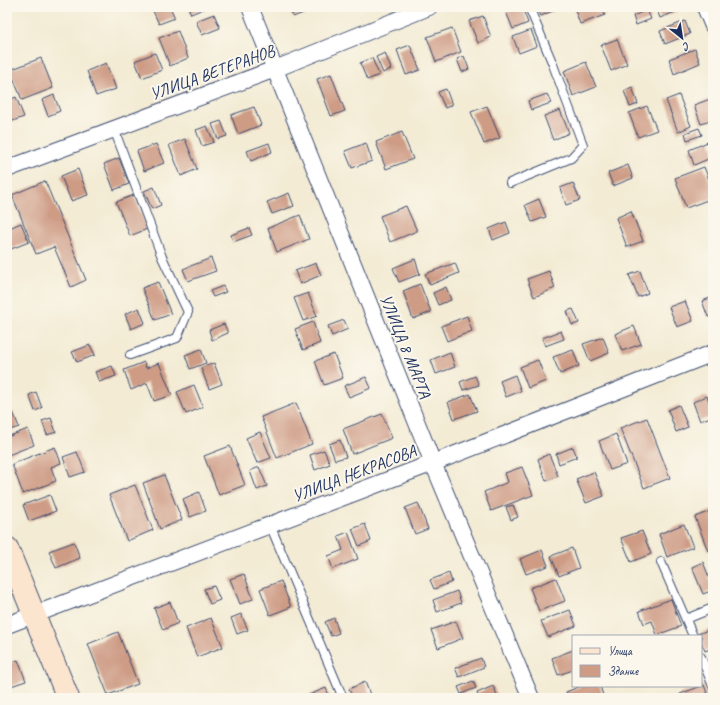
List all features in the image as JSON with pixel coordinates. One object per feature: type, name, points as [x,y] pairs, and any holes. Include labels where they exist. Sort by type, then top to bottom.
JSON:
[{"type":"main road","points":[[7,548],[68,698]]},
{"type":"street","name":"УЛИЦА 8 МАРТА","points":[[250,7],[432,463],[531,698]]},
{"type":"street","name":"УЛИЦА ВЕТЕРАНОВ","points":[[7,169],[275,69],[429,7]]},
{"type":"street","points":[[705,7],[713,26]]},
{"type":"street","name":"УЛИЦА НЕКРАСОВА","points":[[7,625],[432,463],[713,353]]},
{"type":"lane","points":[[510,183],[570,158],[583,145],[552,62],[529,7]]},
{"type":"lane","points":[[114,128],[162,257],[188,312],[177,338],[130,354]]},
{"type":"lane","points":[[270,525],[343,698]]},
{"type":"lane","points":[[661,562],[693,635]]},
{"type":"lane","points":[[686,619],[713,608]]},
{"type":"lane","points":[[702,659],[713,686]]},
{"type":"building","points":[[163,7],[170,7],[175,18],[159,24],[153,11]]},
{"type":"building","points":[[188,7],[208,7],[191,14]]},
{"type":"building","points":[[289,7],[319,7],[293,17]]},
{"type":"building","points":[[504,7],[522,7],[528,23],[513,29]]},
{"type":"building","points":[[537,7],[556,7],[557,9],[541,16]]},
{"type":"building","points":[[574,7],[602,7],[605,15],[580,24]]},
{"type":"building","points":[[656,7],[679,7],[680,10],[660,18]]},
{"type":"building","points":[[647,10],[651,19],[636,25],[633,16]]},
{"type":"building","points":[[214,14],[220,28],[202,35],[196,21]]},
{"type":"building","points":[[483,16],[491,37],[478,43],[469,21]]},
{"type":"building","points":[[685,21],[690,34],[665,44],[660,31]]},
{"type":"building","points":[[452,28],[461,52],[436,62],[427,37]]},
{"type":"building","points":[[531,30],[537,46],[519,53],[513,37]]},
{"type":"building","points":[[178,31],[188,58],[170,66],[159,38]]},
{"type":"building","points":[[617,39],[627,64],[611,71],[601,45]]},
{"type":"building","points":[[410,45],[420,70],[406,75],[397,50]]},
{"type":"building","points":[[695,49],[700,63],[674,74],[669,59]]},
{"type":"building","points":[[155,53],[162,70],[142,78],[135,61]]},
{"type":"building","points":[[385,53],[391,69],[383,73],[376,57]]},
{"type":"building","points":[[464,56],[469,69],[462,72],[457,59]]},
{"type":"building","points":[[41,58],[53,88],[22,100],[10,70]]},
{"type":"building","points":[[372,58],[379,75],[367,80],[360,63]]},
{"type":"building","points":[[586,62],[596,87],[573,96],[564,71]]},
{"type":"building","points":[[106,63],[116,89],[96,96],[87,71]]},
{"type":"building","points":[[331,74],[345,111],[331,116],[317,79]]},
{"type":"building","points":[[632,87],[638,104],[630,107],[624,91]]},
{"type":"building","points":[[446,89],[452,105],[445,108],[438,92]]},
{"type":"building","points":[[547,94],[551,103],[531,110],[528,101]]},
{"type":"building","points":[[54,95],[60,111],[48,116],[42,100]]},
{"type":"building","points":[[679,95],[691,126],[678,132],[666,100]]},
{"type":"building","points":[[16,97],[24,117],[7,123],[7,101]]},
{"type":"building","points":[[713,98],[713,120],[701,124],[694,105]]},
{"type":"building","points":[[487,106],[500,138],[484,144],[471,112]]},
{"type":"building","points":[[647,106],[657,130],[638,137],[629,113]]},
{"type":"building","points":[[254,107],[261,125],[238,134],[231,115]]},
{"type":"building","points":[[560,110],[569,133],[553,140],[544,116]]},
{"type":"building","points":[[221,121],[227,136],[218,139],[212,124]]},
{"type":"building","points":[[207,126],[214,142],[202,146],[196,130]]},
{"type":"building","points":[[699,128],[702,135],[687,140],[685,133]]},
{"type":"building","points":[[402,132],[413,159],[386,169],[376,142]]},
{"type":"building","points":[[185,139],[197,169],[181,176],[169,145]]},
{"type":"building","points":[[710,141],[713,150],[713,157],[694,165],[689,150]]},
{"type":"building","points":[[269,143],[272,152],[251,161],[247,151]]},
{"type":"building","points":[[366,143],[372,161],[352,168],[345,151]]},
{"type":"building","points":[[156,144],[164,163],[144,171],[137,151]]},
{"type":"building","points":[[119,158],[129,184],[114,190],[104,164]]},
{"type":"building","points":[[628,165],[633,178],[613,186],[608,173]]},
{"type":"building","points":[[704,167],[713,190],[713,198],[686,208],[675,178]]},
{"type":"building","points":[[78,169],[88,195],[71,201],[61,176]]},
{"type":"building","points":[[45,181],[86,280],[71,287],[54,247],[36,254],[12,195]]},
{"type":"building","points":[[573,183],[580,200],[566,205],[560,188]]},
{"type":"building","points":[[154,187],[161,205],[152,209],[144,191]]},
{"type":"building","points":[[289,193],[294,206],[272,214],[267,202]]},
{"type":"building","points":[[134,195],[147,229],[130,236],[116,202]]},
{"type":"building","points":[[539,199],[546,217],[532,222],[525,205]]},
{"type":"building","points":[[406,206],[417,231],[390,242],[380,216]]},
{"type":"building","points":[[631,211],[643,241],[627,247],[616,218]]},
{"type":"building","points":[[300,215],[309,239],[277,252],[268,228]]},
{"type":"building","points":[[506,222],[510,233],[493,240],[489,229]]},
{"type":"building","points":[[21,223],[29,242],[11,249],[7,239],[7,229]]},
{"type":"building","points":[[249,228],[252,235],[233,242],[231,235]]},
{"type":"building","points":[[211,258],[216,271],[188,281],[183,269]]},
{"type":"building","points":[[415,259],[420,274],[399,282],[393,268]]},
{"type":"building","points":[[316,263],[321,275],[300,284],[295,271]]},
{"type":"building","points":[[455,263],[459,273],[430,285],[425,274]]},
{"type":"building","points":[[549,271],[555,288],[534,297],[527,279]]},
{"type":"building","points":[[640,271],[648,293],[638,297],[629,275]]},
{"type":"building","points":[[158,282],[171,314],[155,320],[142,288]]},
{"type":"building","points":[[420,284],[431,312],[413,319],[403,291]]},
{"type":"building","points":[[223,286],[226,292],[213,297],[210,291]]},
{"type":"building","points":[[446,287],[451,300],[438,305],[433,293]]},
{"type":"building","points":[[308,293],[317,316],[303,321],[294,298]]},
{"type":"building","points":[[713,297],[713,315],[708,317],[702,301]]},
{"type":"building","points":[[685,301],[693,321],[677,327],[669,307]]},
{"type":"building","points":[[139,308],[145,323],[131,329],[125,314]]},
{"type":"building","points":[[573,309],[579,323],[572,325],[567,311]]},
{"type":"building","points":[[467,316],[472,331],[447,341],[441,326]]},
{"type":"building","points":[[344,320],[348,329],[332,336],[328,326]]},
{"type":"building","points":[[313,322],[320,343],[303,350],[295,329]]},
{"type":"building","points":[[224,324],[228,333],[212,340],[209,330]]},
{"type":"building","points":[[634,326],[641,344],[622,351],[615,334]]},
{"type":"building","points":[[561,331],[564,339],[545,346],[542,338]]},
{"type":"building","points":[[603,337],[609,353],[590,361],[583,344]]},
{"type":"building","points":[[90,345],[95,355],[77,362],[72,352]]},
{"type":"building","points":[[201,349],[206,363],[190,369],[185,355]]},
{"type":"building","points":[[573,350],[579,366],[560,374],[553,357]]},
{"type":"building","points":[[450,352],[455,367],[436,374],[431,360]]},
{"type":"building","points":[[334,354],[343,378],[324,385],[315,361]]},
{"type":"building","points":[[538,360],[546,381],[528,388],[520,367]]},
{"type":"building","points":[[144,362],[146,368],[159,363],[172,395],[154,401],[147,383],[131,390],[124,370]]},
{"type":"building","points":[[214,363],[222,384],[209,389],[201,368]]},
{"type":"building","points":[[112,366],[116,376],[99,382],[95,372]]},
{"type":"building","points":[[515,375],[521,391],[506,397],[500,381]]},
{"type":"building","points":[[475,376],[479,385],[463,390],[460,382]]},
{"type":"building","points":[[366,377],[371,388],[349,397],[344,386]]},
{"type":"building","points":[[194,385],[203,407],[186,414],[177,392]]},
{"type":"building","points":[[36,392],[42,408],[35,411],[29,395]]},
{"type":"building","points":[[470,394],[477,411],[454,419],[448,402]]},
{"type":"building","points":[[707,396],[713,416],[700,421],[693,402]]},
{"type":"building","points":[[296,403],[312,444],[277,458],[261,417]]},
{"type":"building","points":[[679,405],[688,427],[676,432],[668,410]]},
{"type":"building","points":[[13,412],[19,427],[7,431],[7,414]]},
{"type":"building","points":[[382,414],[392,438],[352,454],[343,429]]},
{"type":"building","points":[[51,418],[56,432],[47,435],[42,421]]},
{"type":"building","points":[[647,418],[670,478],[644,488],[620,428]]},
{"type":"building","points":[[28,429],[34,445],[8,455],[7,437]]},
{"type":"building","points":[[260,432],[271,458],[257,463],[246,438]]},
{"type":"building","points":[[616,434],[627,464],[610,470],[599,441]]},
{"type":"building","points":[[340,440],[346,457],[335,460],[329,444]]},
{"type":"building","points":[[230,446],[245,485],[219,495],[204,456]]},
{"type":"building","points":[[55,447],[61,463],[51,467],[56,481],[23,494],[12,464]]},
{"type":"building","points":[[573,447],[577,457],[559,464],[556,454]]},
{"type":"building","points":[[324,450],[330,464],[315,470],[310,455]]},
{"type":"building","points":[[77,452],[85,472],[70,477],[63,457]]},
{"type":"building","points":[[549,454],[558,476],[546,481],[538,459]]},
{"type":"building","points":[[259,467],[267,486],[257,490],[250,471]]},
{"type":"building","points":[[522,467],[533,495],[491,511],[484,492],[508,482],[505,473]]},
{"type":"building","points":[[594,472],[604,496],[586,503],[576,479]]},
{"type":"building","points":[[164,475],[182,520],[160,529],[143,483]]},
{"type":"building","points":[[135,485],[153,530],[127,541],[109,495]]},
{"type":"building","points":[[199,492],[206,511],[190,517],[183,499]]},
{"type":"building","points":[[50,495],[56,511],[29,521],[23,505]]},
{"type":"building","points":[[418,503],[428,529],[415,534],[405,508]]},
{"type":"building","points":[[513,505],[518,517],[511,520],[506,507]]},
{"type":"building","points":[[713,510],[713,549],[708,551],[695,517]]},
{"type":"building","points":[[365,524],[371,541],[359,546],[352,529]]},
{"type":"building","points":[[684,524],[693,547],[667,557],[659,534]]},
{"type":"building","points":[[642,531],[651,554],[631,562],[621,538]]},
{"type":"building","points":[[348,532],[358,559],[333,569],[328,556],[343,550],[338,536]]},
{"type":"building","points":[[74,542],[80,558],[56,568],[49,551]]},
{"type":"building","points":[[572,548],[579,568],[559,576],[551,556]]},
{"type":"building","points":[[542,550],[548,566],[526,574],[520,559]]},
{"type":"building","points":[[703,562],[713,590],[703,594],[692,567]]},
{"type":"building","points":[[449,573],[452,582],[434,589],[430,580]]},
{"type":"building","points":[[244,574],[253,599],[240,604],[230,579]]},
{"type":"building","points":[[556,578],[565,601],[539,611],[530,588]]},
{"type":"building","points":[[281,581],[291,607],[270,615],[260,589]]},
{"type":"building","points":[[214,586],[220,600],[210,604],[204,589]]},
{"type":"building","points":[[457,591],[461,603],[437,612],[433,600]]},
{"type":"building","points":[[671,599],[681,626],[657,635],[652,621],[644,624],[639,611]]},
{"type":"building","points":[[170,602],[178,623],[163,630],[154,608]]},
{"type":"building","points":[[570,610],[576,626],[548,637],[541,621]]},
{"type":"building","points":[[241,614],[248,630],[237,634],[231,618]]},
{"type":"building","points":[[211,618],[223,647],[197,657],[186,628]]},
{"type":"building","points":[[334,618],[339,633],[331,636],[325,622]]},
{"type":"building","points":[[456,621],[463,638],[438,648],[431,630]]},
{"type":"building","points":[[713,628],[713,648],[705,651],[702,644],[702,635],[698,634]]},
{"type":"building","points":[[118,632],[138,684],[108,695],[88,644]]},
{"type":"building","points":[[572,650],[572,670],[558,675],[552,658]]},
{"type":"building","points":[[481,658],[484,667],[459,677],[455,668]]},
{"type":"building","points":[[18,660],[26,681],[11,686],[7,676],[7,664]]},
{"type":"building","points":[[473,681],[476,688],[461,694],[458,687]]},
{"type":"building","points":[[365,682],[371,697],[353,698],[349,689]]},
{"type":"building","points":[[704,685],[709,698],[681,698],[680,694]]},
{"type":"building","points":[[493,686],[498,697],[479,698],[477,693]]},
{"type":"building","points":[[578,687],[600,687],[604,698],[568,698],[566,692]]},
{"type":"building","points":[[326,688],[330,698],[310,698],[309,695]]}]
